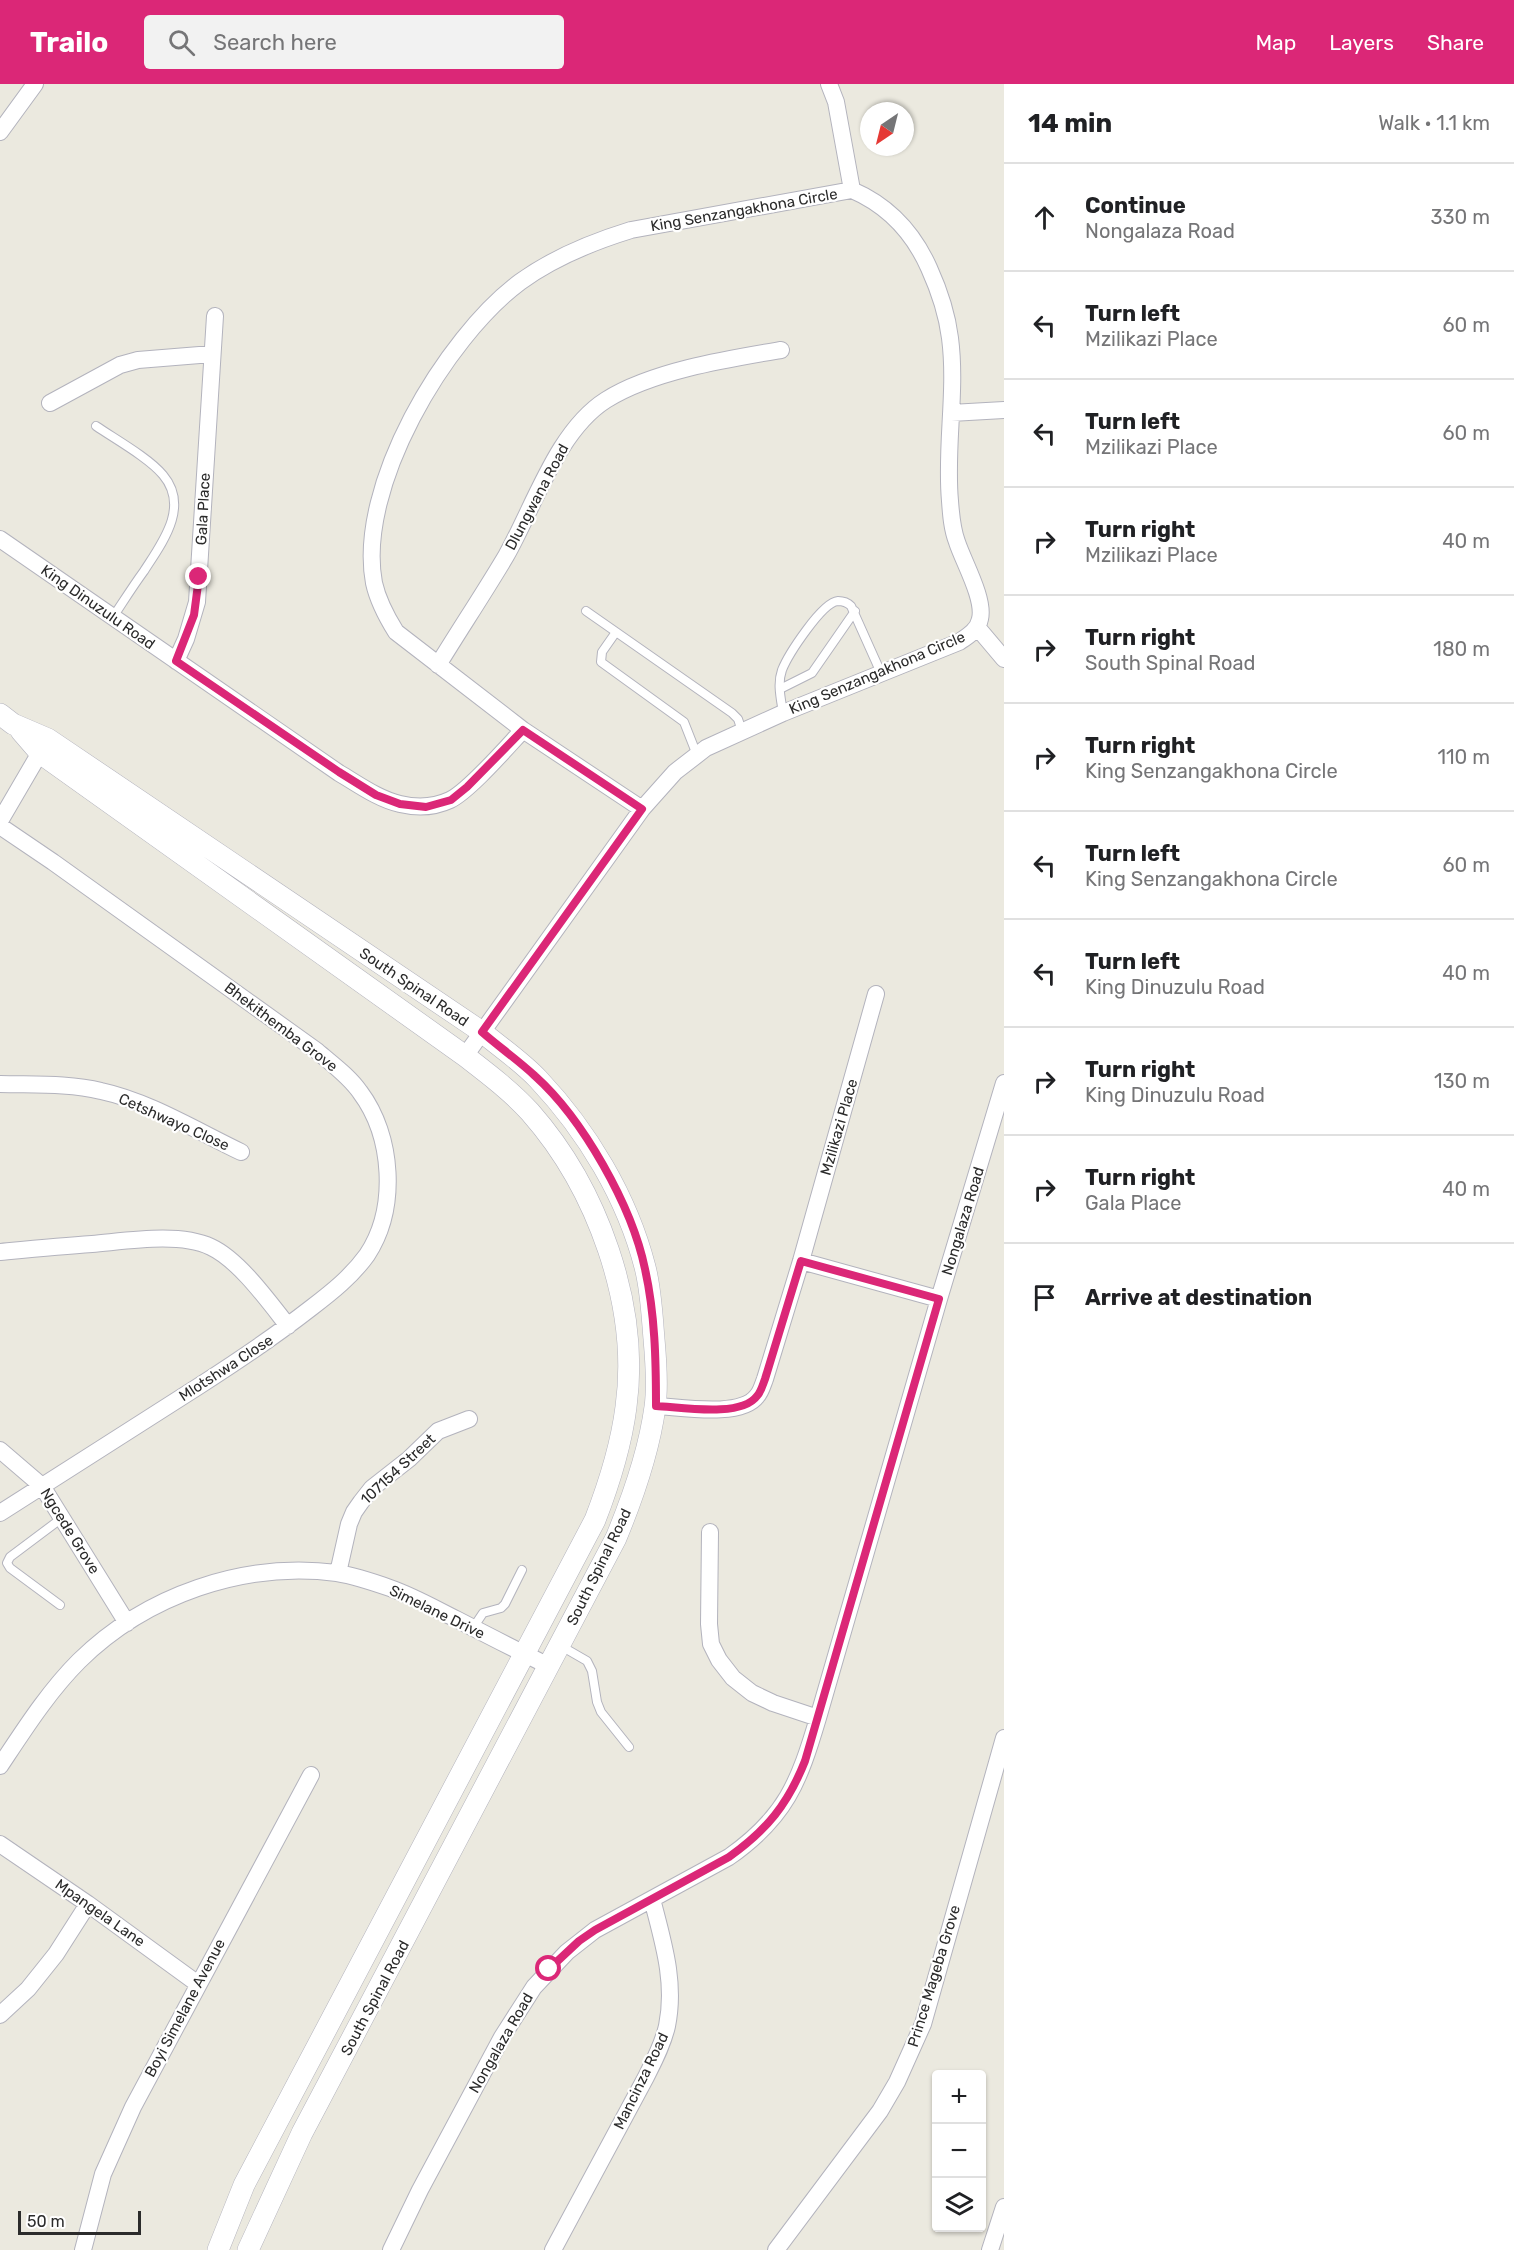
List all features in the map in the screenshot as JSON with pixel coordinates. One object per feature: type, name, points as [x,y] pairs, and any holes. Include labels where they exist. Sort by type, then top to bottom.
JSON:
[{"type":"street","points":[[0,132],[35,84]]},
{"type":"street","points":[[828,84],[836,102],[852,190]]},
{"type":"street","name":"King Senzangakhona Circle","points":[[465,1056],[642,809],[675,772],[697,755],[742,731],[959,642],[977,627],[981,619],[978,598],[956,539],[951,513],[949,488],[950,339],[938,289],[924,256],[908,231],[879,203],[852,190],[631,230],[596,240],[560,258],[521,282],[493,305],[467,333],[439,372],[388,472],[377,507],[371,558],[374,583],[383,612],[396,632],[523,730],[642,809]]},
{"type":"street","name":"Gala Place","points":[[176,661],[186,639],[197,602],[215,316]]},
{"type":"street","name":"Dlungwana Road","points":[[438,665],[506,557],[569,435],[587,414],[606,400],[635,385],[727,360],[781,350]]},
{"type":"street","points":[[50,403],[120,365],[138,360],[212,354]]},
{"type":"street","points":[[951,413],[1004,410]]},
{"type":"street","name":"King Dinuzulu Road","points":[[0,539],[339,772],[376,795],[400,804],[426,807],[451,800],[523,730]]},
{"type":"street","points":[[977,627],[1004,659]]},
{"type":"street","name":"South Spinal Road","points":[[7,719],[465,1056],[500,1083],[529,1110],[556,1144],[580,1184],[602,1232],[614,1269],[628,1350],[627,1406],[608,1487],[595,1520],[244,2185],[218,2250]]},
{"type":"street","points":[[0,821],[44,746]]},
{"type":"street","name":"South Spinal Road","points":[[44,746],[482,1032],[536,1077],[567,1112],[593,1149],[623,1207],[645,1268],[652,1316],[656,1363],[656,1406],[625,1518],[611,1549],[302,2133],[248,2250]]},
{"type":"street","name":"Bhekithemba Grove","points":[[0,826],[317,1051],[360,1091],[375,1116],[383,1140],[387,1164],[387,1192],[378,1233],[368,1253],[341,1285],[288,1326]]},
{"type":"street","name":"Mzilikazi Place","points":[[656,1406],[734,1408],[749,1403],[757,1397],[765,1379],[801,1261],[876,994]]},
{"type":"street","name":"Nongalaza Road","points":[[391,2250],[420,2190],[502,2037],[534,1987],[579,1941],[612,1920],[729,1857],[764,1830],[776,1816],[797,1780],[818,1718],[1004,1083]]},
{"type":"street","name":"Cetshwayo Close","points":[[0,1084],[86,1088],[102,1091],[147,1107],[240,1152]]},
{"type":"street","name":"Mlotshwa Close","points":[[0,1252],[141,1239],[195,1242],[212,1247],[225,1256],[262,1293],[288,1326],[262,1346],[0,1513]]},
{"type":"street","points":[[801,1261],[939,1299]]},
{"type":"street","name":"107154 Street","points":[[338,1573],[349,1524],[354,1512],[372,1488],[409,1459],[438,1431],[470,1419]]},
{"type":"street","name":"Ngcede Grove","points":[[0,1450],[42,1486],[128,1623]]},
{"type":"street","points":[[710,1532],[709,1624],[711,1644],[719,1660],[734,1678],[752,1693],[772,1703],[818,1718]]},
{"type":"street","name":"Simelane Drive","points":[[0,1766],[40,1707],[80,1660],[128,1623],[156,1606],[213,1582],[240,1576],[271,1571],[338,1573],[391,1588],[549,1666]]},
{"type":"street","name":"Prince Mageba Grove","points":[[776,2250],[880,2111],[911,2053],[922,2024],[1004,1738]]},
{"type":"street","name":"Boyi Simelane Avenue","points":[[83,2250],[95,2201],[114,2146],[311,1775]]},
{"type":"street","name":"Mpangela Lane","points":[[0,1844],[88,1904],[198,1984]]},
{"type":"street","name":"Mancinza Road","points":[[553,2250],[646,2077],[667,2027],[672,1986],[668,1960],[652,1899]]},
{"type":"street","points":[[0,2015],[28,1989],[56,1954],[88,1904]]},
{"type":"street","points":[[990,2250],[1004,2207]]},
{"type":"lane","points":[[96,426],[160,472],[171,487],[174,499],[171,527],[164,541],[113,617]]},
{"type":"lane","points":[[783,713],[780,689],[783,669],[815,619],[824,610],[840,601],[851,606],[855,611],[881,673]]},
{"type":"lane","points":[[586,611],[732,713],[738,719],[742,731]]},
{"type":"lane","points":[[780,689],[812,673],[855,611]]},
{"type":"lane","points":[[616,632],[602,652],[601,662],[684,722],[697,755]]},
{"type":"lane","points":[[60,1605],[7,1563],[10,1557],[62,1518]]},
{"type":"lane","points":[[473,1628],[483,1613],[501,1608],[505,1604],[522,1570]]},
{"type":"lane","points":[[560,1645],[587,1661],[592,1671],[601,1712],[629,1747]]},
{"type":"route","points":[[199,577],[194,615],[176,661],[376,795],[400,804],[426,807],[451,800],[467,787],[523,730],[642,809],[482,1032],[536,1077],[567,1112],[593,1149],[614,1187],[632,1227],[645,1268],[656,1363],[656,1406],[734,1408],[749,1403],[757,1397],[765,1379],[801,1261],[939,1299],[805,1761],[787,1798],[776,1816],[750,1843],[684,1883],[621,1914],[595,1930],[579,1941],[549,1969]]}]
